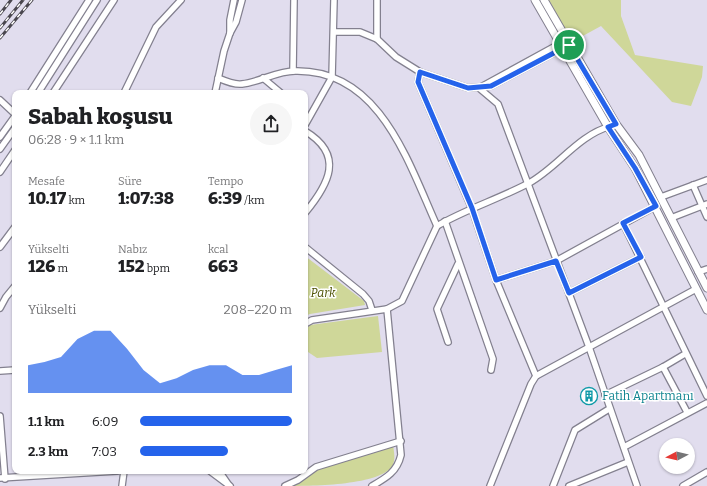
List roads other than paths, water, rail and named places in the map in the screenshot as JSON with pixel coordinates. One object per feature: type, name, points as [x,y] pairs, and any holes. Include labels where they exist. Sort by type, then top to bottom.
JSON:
[{"type":"main road","points":[[535,0],[616,124],[639,155],[707,288]]},
{"type":"main road","points":[[544,0],[564,44],[608,127],[635,168],[656,206],[707,310]]},
{"type":"street","points":[[32,90],[89,0]]},
{"type":"street","points":[[40,90],[97,0]]},
{"type":"street","points":[[55,90],[114,0]]},
{"type":"street","points":[[125,90],[156,27],[181,0]]},
{"type":"street","points":[[230,33],[230,20],[234,0]]},
{"type":"street","points":[[216,90],[230,33],[236,22],[242,0]]},
{"type":"street","points":[[293,71],[294,0]]},
{"type":"street","points":[[308,120],[332,77],[334,0]]},
{"type":"street","points":[[377,0],[377,39]]},
{"type":"street","points":[[334,32],[360,32],[377,39],[396,57],[420,72],[468,88],[479,88],[564,44]]},
{"type":"street","points":[[218,78],[241,84],[293,71],[318,72],[341,79],[359,92],[394,132],[437,226]]},
{"type":"street","points":[[420,72],[418,82],[472,208],[496,280],[536,376]]},
{"type":"street","points":[[263,78],[277,90]]},
{"type":"street","points":[[479,88],[498,104],[589,347],[637,486]]},
{"type":"street","points":[[0,100],[12,112]]},
{"type":"street","points":[[0,137],[12,119]]},
{"type":"street","points":[[308,322],[312,320],[387,309],[402,302],[437,226],[472,208],[528,184],[588,137],[616,124]]},
{"type":"street","points":[[0,149],[12,132]]},
{"type":"street","points":[[308,134],[318,139],[325,148],[330,167],[327,180],[320,194],[308,209]]},
{"type":"street","points":[[0,172],[12,154]]},
{"type":"street","points":[[661,197],[707,180]]},
{"type":"street","points":[[692,185],[704,205],[707,217]]},
{"type":"street","points":[[671,218],[704,205]]},
{"type":"street","points":[[496,280],[556,261],[656,206]]},
{"type":"street","points":[[445,221],[458,264],[493,359],[491,370]]},
{"type":"street","points":[[623,223],[641,257],[685,354],[707,396]]},
{"type":"street","points":[[0,247],[12,231]]},
{"type":"street","points":[[308,249],[366,297],[369,300],[372,310]]},
{"type":"street","points":[[569,293],[641,257]]},
{"type":"street","points":[[448,342],[437,309],[458,264]]},
{"type":"street","points":[[698,272],[707,269]]},
{"type":"street","points":[[490,486],[531,384],[536,376],[696,289]]},
{"type":"street","points":[[0,308],[12,290]]},
{"type":"street","points":[[372,486],[387,477],[397,468],[401,456],[401,442],[387,309]]},
{"type":"street","points":[[605,395],[663,367],[685,354]]},
{"type":"street","points":[[663,367],[687,412]]},
{"type":"street","points":[[0,371],[12,370]]},
{"type":"street","points":[[624,447],[687,412],[707,403]]},
{"type":"street","points":[[553,486],[575,430],[609,408]]},
{"type":"street","points":[[0,416],[3,478],[69,474]]},
{"type":"street","points":[[308,473],[316,467],[401,442]]},
{"type":"street","points":[[569,486],[628,462]]},
{"type":"street","points":[[685,486],[707,472]]},
{"type":"street","points":[[122,486],[124,474]]},
{"type":"street","points":[[214,474],[229,485]]},
{"type":"street","points":[[221,474],[229,485]]},
{"type":"street","points":[[285,486],[306,474]]},
{"type":"railway","points":[[0,14],[11,0]]},
{"type":"railway","points":[[0,28],[23,0]]},
{"type":"railway","points":[[0,38],[32,0]]},
{"type":"place","name":"Fatih Apartmanı","points":[[589,396]]},
{"type":"park label","name":"Park","points":[[323,293]]}]
